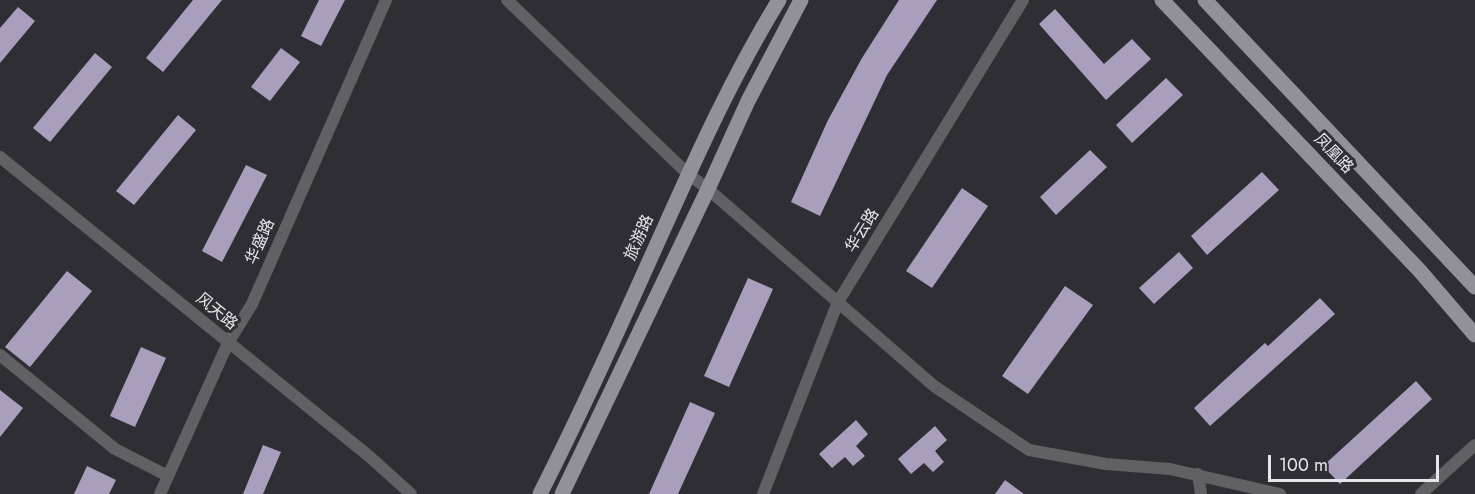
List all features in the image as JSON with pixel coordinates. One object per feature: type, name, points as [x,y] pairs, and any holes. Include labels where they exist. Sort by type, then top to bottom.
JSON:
[{"type":"main road","name":"旅游路","points":[[540,494],[574,428],[688,174],[732,83],[779,0]]},
{"type":"main road","points":[[562,494],[748,101],[801,0]]},
{"type":"main road","name":"凤凰路","points":[[1162,0],[1412,263],[1475,335]]},
{"type":"main road","name":"凤凰路","points":[[1205,0],[1475,287]]},
{"type":"street","name":"华盛路","points":[[160,494],[228,343],[252,304],[386,0]]},
{"type":"street","points":[[507,0],[688,174],[934,386],[1029,450],[1106,464],[1170,468],[1280,494]]},
{"type":"street","name":"华云路","points":[[763,494],[838,302],[1023,0]]},
{"type":"street","name":"风天路","points":[[0,157],[370,457],[411,494]]},
{"type":"street","points":[[0,355],[115,449],[168,476]]},
{"type":"street","points":[[1421,494],[1475,445]]},
{"type":"street","points":[[1198,474],[1201,494]]},
{"type":"building","points":[[193,0],[222,0],[163,72],[146,58]]},
{"type":"building","points":[[319,0],[345,0],[321,46],[301,36]]},
{"type":"building","points":[[899,0],[937,0],[887,75],[820,216],[791,202],[828,120],[862,58]]},
{"type":"building","points":[[18,7],[35,21],[0,63],[0,28]]},
{"type":"building","points":[[1055,9],[1104,64],[1132,39],[1151,59],[1106,100],[1039,24]]},
{"type":"building","points":[[281,48],[300,62],[270,101],[251,87]]},
{"type":"building","points":[[95,53],[112,67],[50,142],[33,128]]},
{"type":"building","points":[[1166,78],[1183,95],[1132,143],[1116,125]]},
{"type":"building","points":[[178,115],[196,130],[134,205],[116,191]]},
{"type":"building","points":[[1090,150],[1107,167],[1056,215],[1040,197]]},
{"type":"building","points":[[246,165],[267,175],[222,262],[202,251]]},
{"type":"building","points":[[1262,172],[1279,190],[1207,255],[1191,236]]},
{"type":"building","points":[[962,188],[988,206],[932,288],[906,271]]},
{"type":"building","points":[[1179,252],[1193,268],[1154,304],[1139,288]]},
{"type":"building","points":[[67,271],[92,291],[30,367],[5,347]]},
{"type":"building","points":[[748,278],[773,289],[729,387],[704,376]]},
{"type":"building","points":[[1065,286],[1093,305],[1028,394],[1002,376]]},
{"type":"building","points":[[1320,298],[1335,314],[1210,426],[1194,408],[1265,343],[1268,346]]},
{"type":"building","points":[[141,347],[166,358],[135,427],[110,416]]},
{"type":"building","points":[[1416,381],[1432,399],[1340,484],[1323,466]]},
{"type":"building","points":[[0,390],[23,408],[0,437]]},
{"type":"building","points":[[690,402],[715,413],[678,494],[649,494]]},
{"type":"building","points":[[856,420],[868,434],[856,446],[865,456],[853,466],[845,457],[832,468],[819,454]]},
{"type":"building","points":[[935,426],[947,440],[935,451],[944,462],[933,472],[924,463],[911,474],[898,459]]},
{"type":"building","points":[[263,445],[281,452],[263,494],[243,494]]},
{"type":"building","points":[[87,466],[116,480],[109,494],[74,494]]},
{"type":"building","points":[[1005,480],[1024,494],[995,494]]}]
